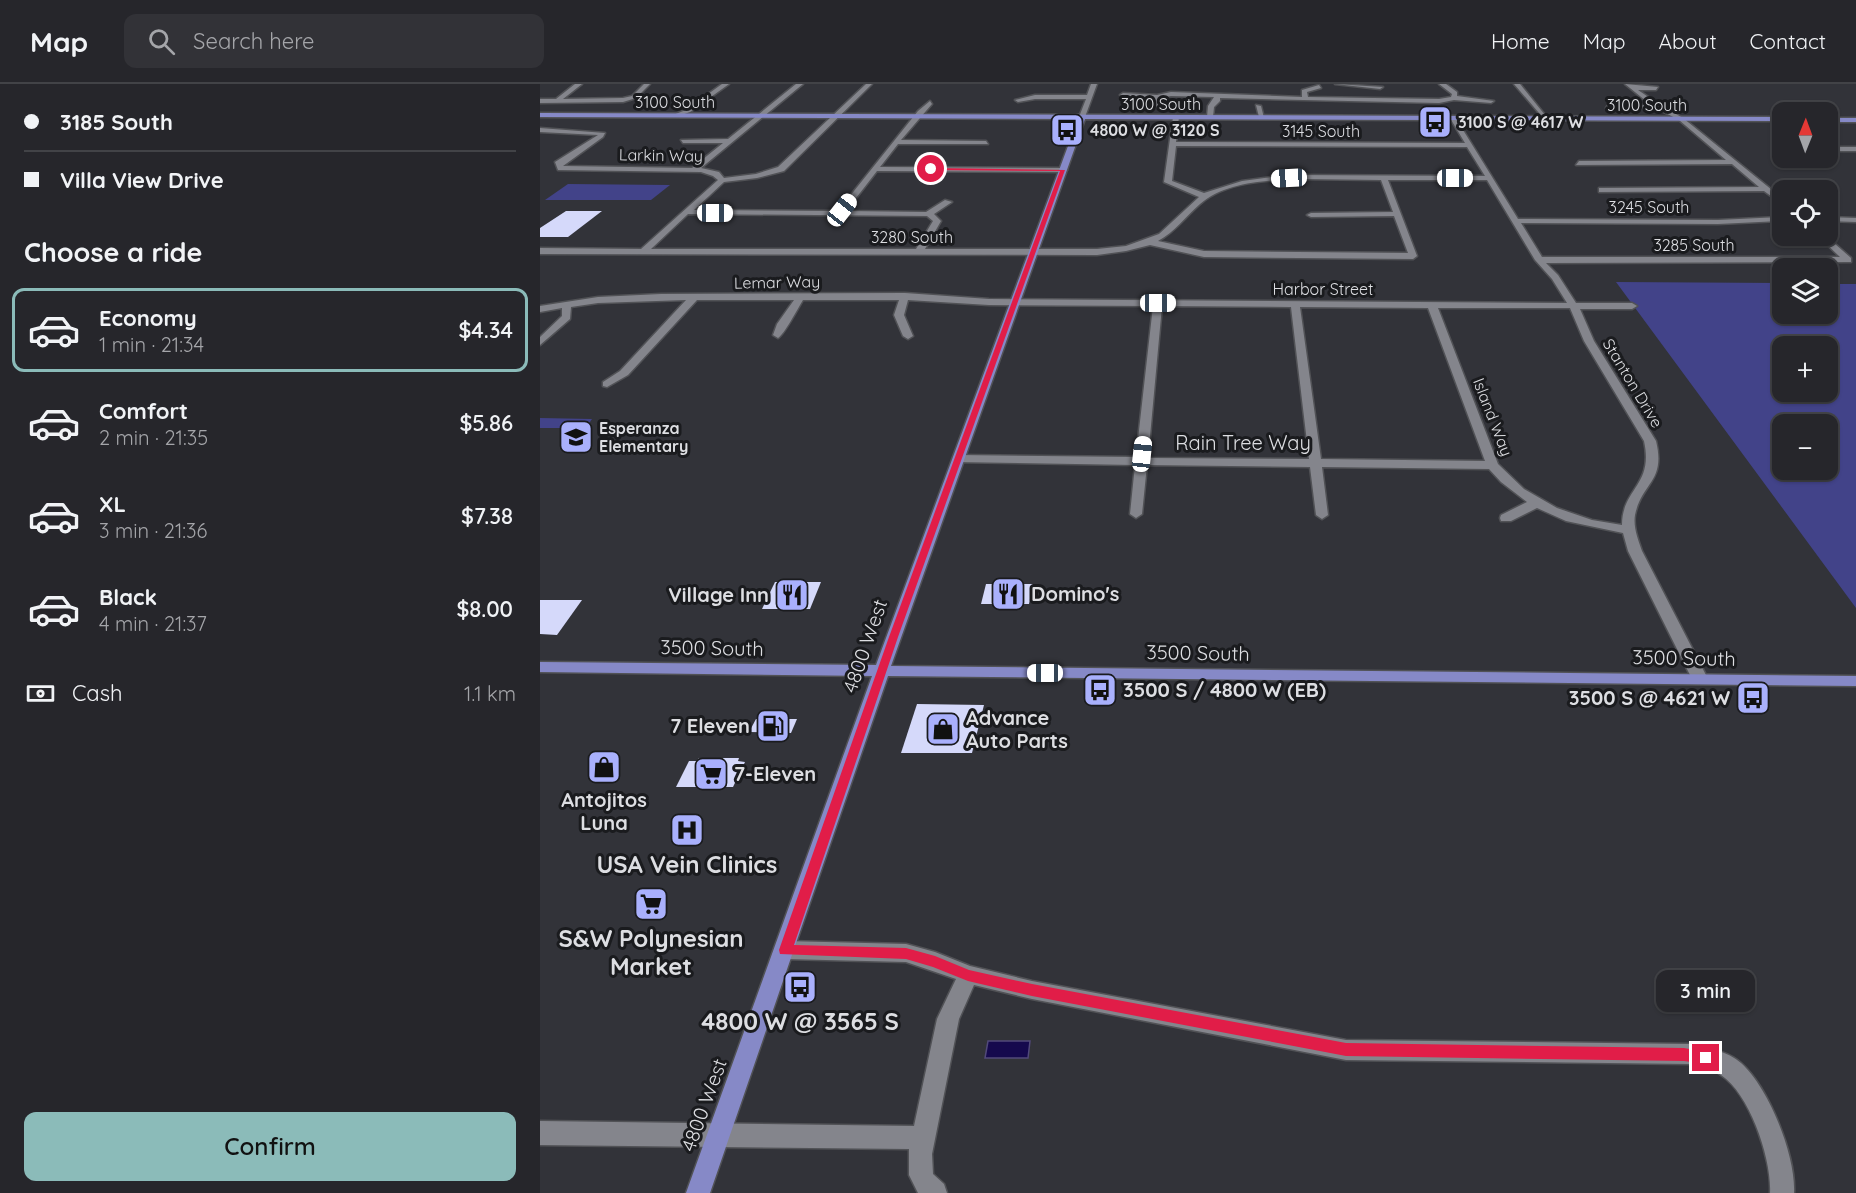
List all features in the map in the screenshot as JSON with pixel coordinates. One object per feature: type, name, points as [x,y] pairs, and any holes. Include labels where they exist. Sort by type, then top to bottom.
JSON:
[{"type":"main road","name":"3100 South","points":[[540,115],[1772,120]]},
{"type":"main road","name":"4800 West","points":[[698,1193],[882,671],[1082,117]]},
{"type":"main road","points":[[1838,120],[1856,120]]},
{"type":"main road","name":"3500 South","points":[[540,667],[1856,681]]},
{"type":"street","points":[[557,101],[579,84]]},
{"type":"street","points":[[540,101],[626,99],[634,97],[647,84]]},
{"type":"street","points":[[676,115],[676,111],[716,84]]},
{"type":"street","points":[[676,115],[688,111],[726,84]]},
{"type":"street","points":[[694,170],[799,84]]},
{"type":"street","points":[[722,180],[766,175],[782,169],[869,84]]},
{"type":"street","points":[[948,84],[959,84]]},
{"type":"street","points":[[1082,117],[1094,84]]},
{"type":"street","points":[[1338,84],[1380,87]]},
{"type":"street","points":[[1442,84],[1455,93],[1454,98]]},
{"type":"street","points":[[1517,84],[1546,118]]},
{"type":"street","points":[[1352,118],[1348,100],[1355,85]]},
{"type":"street","points":[[1630,86],[1656,88]]},
{"type":"street","points":[[1630,86],[1642,97],[1682,119],[1772,194]]},
{"type":"street","points":[[1305,99],[1304,91],[1319,87]]},
{"type":"street","points":[[1123,95],[1157,98],[1169,91],[1217,97],[1432,101],[1454,98],[1491,101]]},
{"type":"street","points":[[1390,99],[1389,95],[1395,92]]},
{"type":"street","points":[[1018,100],[1035,97],[1089,97]]},
{"type":"street","points":[[1210,117],[1211,106],[1217,102],[1217,97]]},
{"type":"street","points":[[1632,97],[1657,97]]},
{"type":"street","points":[[1156,105],[1157,98]]},
{"type":"street","points":[[1432,101],[1439,114]]},
{"type":"street","points":[[840,213],[917,116],[930,103]]},
{"type":"street","points":[[1258,106],[1262,117]]},
{"type":"street","points":[[1608,107],[1683,107]]},
{"type":"street","points":[[1176,117],[1168,182],[1204,196]]},
{"type":"street","name":"Stanton Drive","points":[[1453,118],[1539,260],[1555,277],[1573,305],[1587,337],[1652,448],[1653,470],[1630,507],[1628,530]]},
{"type":"street","name":"Larkin Way","points":[[540,130],[602,133],[601,136],[559,163],[557,165],[561,168],[694,170],[712,172],[722,180],[642,252]]},
{"type":"street","points":[[683,141],[728,141]]},
{"type":"street","points":[[896,142],[986,142]]},
{"type":"street","name":"3145 South","points":[[1172,144],[1469,145]]},
{"type":"street","points":[[1838,148],[1856,149]]},
{"type":"street","points":[[1579,163],[1733,162]]},
{"type":"street","points":[[875,169],[1063,170]]},
{"type":"street","points":[[1270,171],[1277,178]]},
{"type":"street","points":[[1149,242],[1168,232],[1192,204],[1204,196],[1239,184],[1277,178],[1490,178]]},
{"type":"street","points":[[1149,242],[1185,252],[1204,254],[1413,256],[1384,178]]},
{"type":"street","points":[[1602,190],[1766,189]]},
{"type":"street","points":[[927,214],[948,202]]},
{"type":"street","points":[[687,212],[927,214],[935,217],[937,221],[919,252]]},
{"type":"street","points":[[1311,215],[1396,214]]},
{"type":"street","name":"3245 South","points":[[1516,221],[1718,222],[1772,219]]},
{"type":"street","points":[[1838,219],[1856,220]]},
{"type":"street","name":"3280 South","points":[[642,252],[1033,253],[1109,251],[1149,242]]},
{"type":"street","name":"3285 South","points":[[1539,260],[1848,260],[1833,246]]},
{"type":"street","points":[[540,251],[642,252]]},
{"type":"street","points":[[778,335],[782,324],[801,296]]},
{"type":"street","points":[[607,384],[624,373],[694,297]]},
{"type":"street","points":[[905,297],[898,315],[908,336]]},
{"type":"street","name":"Lemar Way","points":[[540,309],[623,298],[905,297],[1015,302]]},
{"type":"street","name":"Harbor Street","points":[[1015,302],[1632,306]]},
{"type":"street","points":[[1136,514],[1158,303]]},
{"type":"street","points":[[1296,304],[1322,515]]},
{"type":"street","points":[[540,342],[567,317],[566,305]]},
{"type":"street","name":"Island Way","points":[[1432,305],[1492,465],[1514,489],[1559,514],[1600,527],[1628,530]]},
{"type":"street","name":"Rain Tree Way","points":[[958,459],[1492,465]]},
{"type":"street","points":[[1506,518],[1536,503]]},
{"type":"street","points":[[1628,530],[1635,551],[1700,679]]},
{"type":"street","points":[[785,950],[906,953],[935,961],[968,975],[1032,990],[1346,1050],[1684,1054],[1706,1058],[1734,1071],[1753,1095],[1781,1165],[1784,1183],[1782,1193]]},
{"type":"street","points":[[935,1193],[926,1186],[920,1172],[920,1157],[948,1019],[968,975]]},
{"type":"street","points":[[540,1133],[923,1138]]},
{"type":"shaded area","points":[[568,184],[670,185],[651,200],[545,200]]},
{"type":"shaded area","points":[[1616,282],[1772,283],[1772,324],[1838,324],[1838,284],[1856,284],[1856,608]]},
{"type":"shaded area","points":[[540,418],[592,419],[582,434],[569,434],[573,428],[540,428]]},
{"type":"shaded area","points":[[988,1041],[1030,1041],[1028,1058],[985,1058]]},
{"type":"building","points":[[566,211],[602,211],[568,237],[540,237],[540,228]]},
{"type":"building","name":"Village Inn","points":[[775,582],[821,582],[810,609],[762,609]]},
{"type":"building","name":"Domino's","points":[[986,584],[1033,584],[1029,604],[981,604]]},
{"type":"building","points":[[540,600],[582,600],[557,635],[540,634]]},
{"type":"building","name":"Advance Auto Parts","points":[[917,704],[984,705],[972,753],[901,753]]},
{"type":"building","name":"7 Eleven","points":[[756,719],[797,719],[791,733],[749,732]]},
{"type":"building","name":"7-Eleven","points":[[699,758],[739,758],[738,761],[745,762],[733,787],[676,787],[689,761],[697,761]]},
{"type":"place","name":"3100 S @ 4617 W","points":[[1435,122]]},
{"type":"place","name":"4800 W @ 3120 S","points":[[1067,130]]},
{"type":"place","name":"Esperanza Elementary","points":[[576,437]]},
{"type":"place","name":"Domino's","points":[[1008,594]]},
{"type":"place","name":"Village Inn","points":[[792,595]]},
{"type":"place","name":"3500 S / 4800 W (EB)","points":[[1100,690]]},
{"type":"place","name":"3500 S @ 4621 W","points":[[1753,698]]},
{"type":"place","name":"7 Eleven","points":[[773,726]]},
{"type":"place","name":"Advance Auto Parts","points":[[943,729]]},
{"type":"place","name":"Antojitos Luna","points":[[604,767]]},
{"type":"place","name":"7-Eleven","points":[[711,774]]},
{"type":"place","name":"USA Vein Clinics","points":[[687,830]]},
{"type":"place","name":"S&W Polynesian Market","points":[[651,904]]},
{"type":"place","name":"4800 W @ 3565 S","points":[[800,987]]},
{"type":"route","points":[[931,169],[1063,170],[893,637],[785,950],[906,953],[935,961],[968,975],[1032,990],[1346,1050],[1690,1054],[1706,1058]]}]
